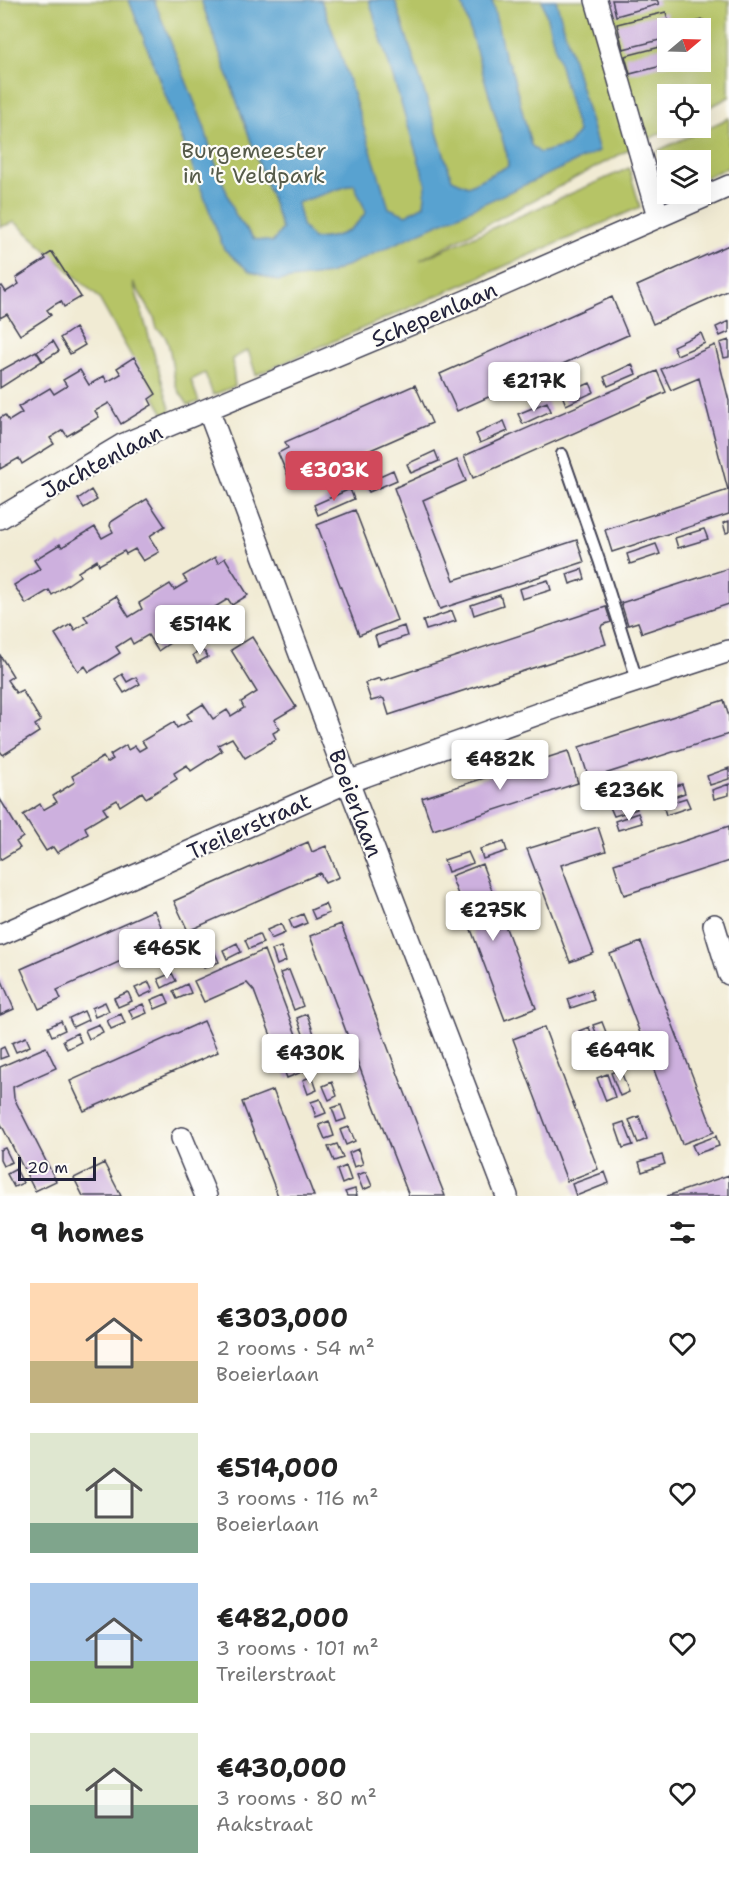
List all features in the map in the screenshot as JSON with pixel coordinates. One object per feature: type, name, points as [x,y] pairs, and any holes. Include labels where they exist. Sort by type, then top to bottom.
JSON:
[{"type":"street","points":[[596,0],[658,216]]},
{"type":"street","name":"Schepenlaan","points":[[208,409],[466,302],[729,186]]},
{"type":"street","name":"Jachtenlaan","points":[[0,518],[123,445],[208,409]]},
{"type":"street","name":"Boeierlaan","points":[[208,409],[507,1196]]},
{"type":"street","name":"Treilerstraat","points":[[0,935],[348,782],[560,706],[729,651]]},
{"type":"street","points":[[714,926],[729,974]]},
{"type":"street","points":[[182,1138],[206,1196]]},
{"type":"lane","points":[[562,453],[637,680]]},
{"type":"green space","name":"Burgemeester in 't Veldpark","points":[[0,0],[729,0],[729,97],[711,107],[711,84],[657,84],[657,135],[420,260],[629,168],[640,207],[256,375],[248,350],[232,359],[235,386],[213,395],[205,373],[191,380],[199,402],[188,405],[177,388],[166,339],[157,329],[154,317],[133,282],[171,412],[164,414],[98,297],[15,222],[0,227]]},
{"type":"green space","points":[[729,118],[729,167],[711,175],[711,150],[659,150],[685,138],[711,138],[711,126]]},
{"type":"water","points":[[129,0],[154,0],[204,126],[213,157],[236,216],[254,239],[273,242],[282,229],[201,0],[321,0],[338,46],[389,208],[406,215],[424,205],[426,184],[369,0],[395,0],[452,179],[468,186],[508,166],[507,155],[461,0],[492,0],[505,59],[510,64],[531,145],[540,153],[568,145],[578,132],[542,0],[556,0],[599,151],[329,274],[277,281],[249,271],[224,249]],"holes":[[[354,184],[366,212],[350,230],[337,236],[313,239],[302,225],[297,203]]]},
{"type":"building","points":[[612,0],[657,0],[659,4],[616,16]]},
{"type":"building","points":[[666,12],[668,18],[657,18],[657,41],[623,49],[617,24]]},
{"type":"building","points":[[657,48],[657,67],[630,74],[625,56]]},
{"type":"building","points":[[729,245],[729,290],[653,324],[637,286]]},
{"type":"building","points":[[52,252],[81,297],[64,307],[61,301],[54,305],[47,310],[51,315],[20,335],[7,314],[0,318],[0,287],[2,286],[6,292],[19,284],[16,278],[46,259],[44,257]]},
{"type":"building","points":[[612,297],[628,335],[457,411],[440,374]]},
{"type":"building","points":[[729,321],[729,332],[720,336],[716,327]]},
{"type":"building","points":[[75,328],[85,345],[70,354],[60,338]]},
{"type":"building","points":[[701,333],[705,343],[677,355],[673,346]]},
{"type":"building","points":[[729,340],[729,357],[724,358],[720,343]]},
{"type":"building","points":[[53,341],[59,351],[43,361],[37,352]]},
{"type":"building","points":[[715,345],[729,401],[729,514],[612,552],[605,530],[728,490],[699,378],[671,390],[661,369]]},
{"type":"building","points":[[36,351],[42,361],[0,388],[0,371]]},
{"type":"building","points":[[134,357],[156,394],[149,399],[152,405],[121,424],[109,403],[95,411],[99,417],[67,436],[63,430],[50,438],[54,444],[22,464],[19,458],[0,469],[0,418],[5,415],[9,421],[22,413],[18,407],[50,388],[54,394],[67,386],[63,380],[80,370],[89,385],[104,376],[107,382],[121,374],[117,368]]},
{"type":"building","points":[[632,364],[636,374],[608,386],[604,377]]},
{"type":"building","points":[[657,371],[666,392],[473,478],[464,456]]},
{"type":"building","points":[[590,383],[594,392],[566,405],[562,395]]},
{"type":"building","points":[[415,385],[432,423],[291,483],[278,453],[288,448],[285,442]]},
{"type":"building","points":[[547,402],[551,411],[523,424],[518,414]]},
{"type":"building","points":[[504,421],[508,431],[480,443],[476,434]]},
{"type":"building","points":[[435,451],[439,461],[411,473],[407,464]]},
{"type":"building","points":[[457,460],[466,481],[423,500],[454,580],[577,540],[584,562],[440,609],[394,488]]},
{"type":"building","points":[[393,470],[397,480],[369,492],[364,483]]},
{"type":"building","points":[[350,489],[354,499],[318,515],[314,505]]},
{"type":"building","points":[[91,490],[97,500],[84,508],[78,499]]},
{"type":"building","points":[[147,499],[165,526],[150,538],[159,552],[143,561],[135,549],[126,554],[124,551],[99,565],[97,560],[78,572],[80,576],[52,595],[49,590],[26,604],[14,585],[40,569],[34,560],[60,544],[62,547],[95,527],[102,538],[113,532],[111,522]]},
{"type":"building","points":[[355,510],[397,620],[359,635],[317,525]]},
{"type":"building","points":[[729,521],[729,532],[726,533],[723,523]]},
{"type":"building","points":[[704,529],[708,539],[678,548],[675,538]]},
{"type":"building","points":[[656,544],[660,554],[630,564],[627,554]]},
{"type":"building","points":[[215,557],[218,563],[225,558],[248,595],[232,605],[228,599],[215,607],[219,613],[187,632],[184,627],[170,634],[174,640],[158,651],[148,635],[133,644],[130,638],[116,647],[120,653],[89,672],[85,666],[78,671],[55,634],[71,624],[75,630],[88,621],[84,616],[116,596],[129,617],[142,609],[139,603],[170,584],[174,590],[187,582],[183,576]]},
{"type":"building","points":[[729,568],[729,604],[642,633],[638,622],[628,625],[621,603]]},
{"type":"building","points":[[582,569],[585,579],[570,584],[567,574]]},
{"type":"building","points":[[548,580],[551,590],[522,599],[519,589]]},
{"type":"building","points":[[500,595],[503,605],[474,615],[471,605]]},
{"type":"building","points":[[606,607],[611,622],[602,625],[601,628],[606,644],[389,715],[384,699],[371,701],[365,683],[380,678],[381,681]]},
{"type":"building","points":[[452,611],[456,621],[426,630],[423,621]]},
{"type":"building","points":[[404,626],[407,636],[378,646],[375,636]]},
{"type":"building","points":[[252,637],[296,707],[274,720],[280,729],[273,733],[276,739],[245,758],[232,738],[218,745],[222,751],[191,771],[187,765],[174,773],[177,779],[146,798],[142,792],[120,806],[117,800],[103,808],[107,814],[85,827],[88,834],[57,853],[53,847],[46,851],[23,815],[40,804],[43,810],[57,802],[53,796],[75,782],[72,776],[103,757],[107,763],[113,759],[110,755],[126,745],[128,750],[135,746],[139,751],[146,747],[142,741],[174,722],[177,728],[191,720],[187,714],[203,704],[213,719],[227,710],[231,716],[244,708],[241,702],[257,692],[231,650]]},
{"type":"building","points":[[200,650],[208,657],[197,663],[193,655]]},
{"type":"building","points":[[0,655],[13,676],[7,680],[16,693],[22,690],[41,721],[35,725],[39,732],[3,755],[0,751]]},
{"type":"building","points":[[122,674],[127,682],[136,677],[140,684],[124,693],[115,679]]},
{"type":"building","points":[[724,700],[729,717],[729,734],[589,779],[579,747]]},
{"type":"building","points":[[568,751],[578,783],[433,830],[422,798]]},
{"type":"building","points":[[729,768],[729,779],[710,785],[707,776]]},
{"type":"building","points":[[682,784],[685,793],[662,801],[659,791]]},
{"type":"building","points":[[729,784],[729,795],[714,799],[712,790]]},
{"type":"building","points":[[686,798],[690,807],[666,815],[663,805]]},
{"type":"building","points":[[0,799],[23,837],[16,842],[20,848],[0,860]]},
{"type":"building","points":[[634,799],[637,809],[614,816],[610,807]]},
{"type":"building","points":[[638,813],[642,823],[618,830],[615,821]]},
{"type":"building","points":[[729,826],[729,861],[624,895],[614,864]]},
{"type":"building","points":[[598,827],[606,851],[561,865],[594,953],[570,962],[527,849]]},
{"type":"building","points":[[308,842],[312,852],[326,846],[339,877],[325,883],[320,873],[188,931],[174,901]]},
{"type":"building","points":[[504,842],[507,851],[483,859],[480,849]]},
{"type":"building","points":[[468,852],[473,863],[448,872],[444,860]]},
{"type":"building","points":[[482,864],[536,1008],[505,1020],[451,876]]},
{"type":"building","points":[[325,904],[329,913],[315,919],[311,910]]},
{"type":"building","points":[[154,910],[172,951],[150,961],[145,950],[57,990],[61,999],[39,1009],[21,969]]},
{"type":"building","points":[[303,914],[307,923],[293,929],[289,920]]},
{"type":"building","points":[[281,924],[285,933],[271,939],[267,930]]},
{"type":"building","points":[[341,924],[445,1196],[409,1196],[378,1116],[310,936]]},
{"type":"building","points":[[259,934],[263,943],[249,949],[245,940]]},
{"type":"building","points":[[641,942],[714,1132],[682,1144],[610,954]]},
{"type":"building","points":[[237,943],[241,952],[227,959],[223,950]]},
{"type":"building","points":[[281,947],[286,961],[277,965],[272,950]]},
{"type":"building","points":[[264,950],[309,1069],[287,1078],[254,991],[247,983],[204,1002],[194,981]]},
{"type":"building","points":[[215,953],[219,962],[204,968],[200,959]]},
{"type":"building","points":[[289,970],[303,1006],[294,1010],[280,973]]},
{"type":"building","points":[[172,973],[176,981],[162,988],[158,979]]},
{"type":"building","points":[[0,976],[14,1009],[0,1015]]},
{"type":"building","points":[[149,982],[153,991],[140,997],[135,988]]},
{"type":"building","points":[[187,984],[191,993],[177,999],[173,991]]},
{"type":"building","points":[[591,990],[594,1000],[571,1008],[568,999]]},
{"type":"building","points":[[128,992],[132,1001],[118,1007],[114,998]]},
{"type":"building","points":[[165,994],[169,1003],[155,1009],[151,1000]]},
{"type":"building","points":[[105,1002],[109,1011],[95,1017],[92,1008]]},
{"type":"building","points":[[143,1004],[147,1013],[133,1019],[129,1010]]},
{"type":"building","points":[[84,1011],[88,1020],[73,1027],[69,1018]]},
{"type":"building","points":[[121,1014],[125,1023],[111,1029],[107,1020]]},
{"type":"building","points":[[307,1014],[320,1051],[311,1055],[297,1018]]},
{"type":"building","points":[[61,1021],[65,1030],[52,1036],[48,1027]]},
{"type":"building","points":[[204,1021],[218,1052],[84,1111],[70,1081]]},
{"type":"building","points":[[602,1022],[611,1045],[602,1048],[593,1025]]},
{"type":"building","points":[[99,1024],[103,1032],[89,1039],[85,1030]]},
{"type":"building","points":[[544,1027],[598,1169],[567,1181],[513,1039]]},
{"type":"building","points":[[589,1027],[597,1050],[588,1054],[579,1031]]},
{"type":"building","points":[[77,1033],[81,1042],[67,1049],[63,1040]]},
{"type":"building","points":[[26,1037],[30,1046],[16,1052],[12,1043]]},
{"type":"building","points":[[4,1047],[8,1056],[0,1059],[0,1049]]},
{"type":"building","points":[[46,1047],[56,1068],[13,1087],[14,1098],[56,1181],[35,1191],[0,1122],[0,1067]]},
{"type":"building","points":[[620,1069],[629,1092],[620,1096],[611,1073]]},
{"type":"building","points":[[607,1074],[615,1097],[606,1101],[597,1078]]},
{"type":"building","points":[[312,1076],[317,1090],[308,1094],[303,1080]]},
{"type":"building","points":[[332,1082],[337,1096],[329,1100],[323,1086]]},
{"type":"building","points":[[273,1090],[314,1196],[278,1196],[242,1102]]},
{"type":"building","points":[[320,1099],[326,1113],[316,1117],[311,1102]]},
{"type":"building","points":[[341,1105],[346,1119],[337,1122],[332,1108]]},
{"type":"building","points":[[639,1116],[647,1139],[638,1143],[629,1120]]},
{"type":"building","points":[[329,1121],[334,1136],[325,1139],[319,1125]]},
{"type":"building","points":[[624,1122],[633,1145],[623,1148],[615,1125]]},
{"type":"building","points":[[349,1127],[355,1141],[346,1145],[340,1130]]},
{"type":"building","points":[[716,1136],[719,1146],[696,1154],[692,1145]]},
{"type":"building","points":[[337,1144],[343,1158],[334,1161],[328,1147]]},
{"type":"building","points":[[5,1148],[12,1162],[3,1166],[0,1160],[0,1150]]},
{"type":"building","points":[[358,1149],[363,1164],[354,1167],[349,1153]]},
{"type":"building","points":[[662,1155],[665,1164],[642,1172],[639,1162]]},
{"type":"building","points":[[104,1163],[121,1196],[83,1196],[74,1178]]},
{"type":"building","points":[[346,1166],[351,1180],[342,1184],[337,1170]]},
{"type":"building","points":[[16,1169],[23,1183],[14,1187],[7,1174]]},
{"type":"building","points":[[366,1172],[372,1186],[363,1190],[357,1175]]},
{"type":"building","points":[[605,1172],[609,1183],[576,1196],[572,1184]]},
{"type":"building","points":[[729,1175],[729,1196],[667,1196]]},
{"type":"building","points":[[355,1189],[357,1196],[347,1196],[345,1192]]}]
